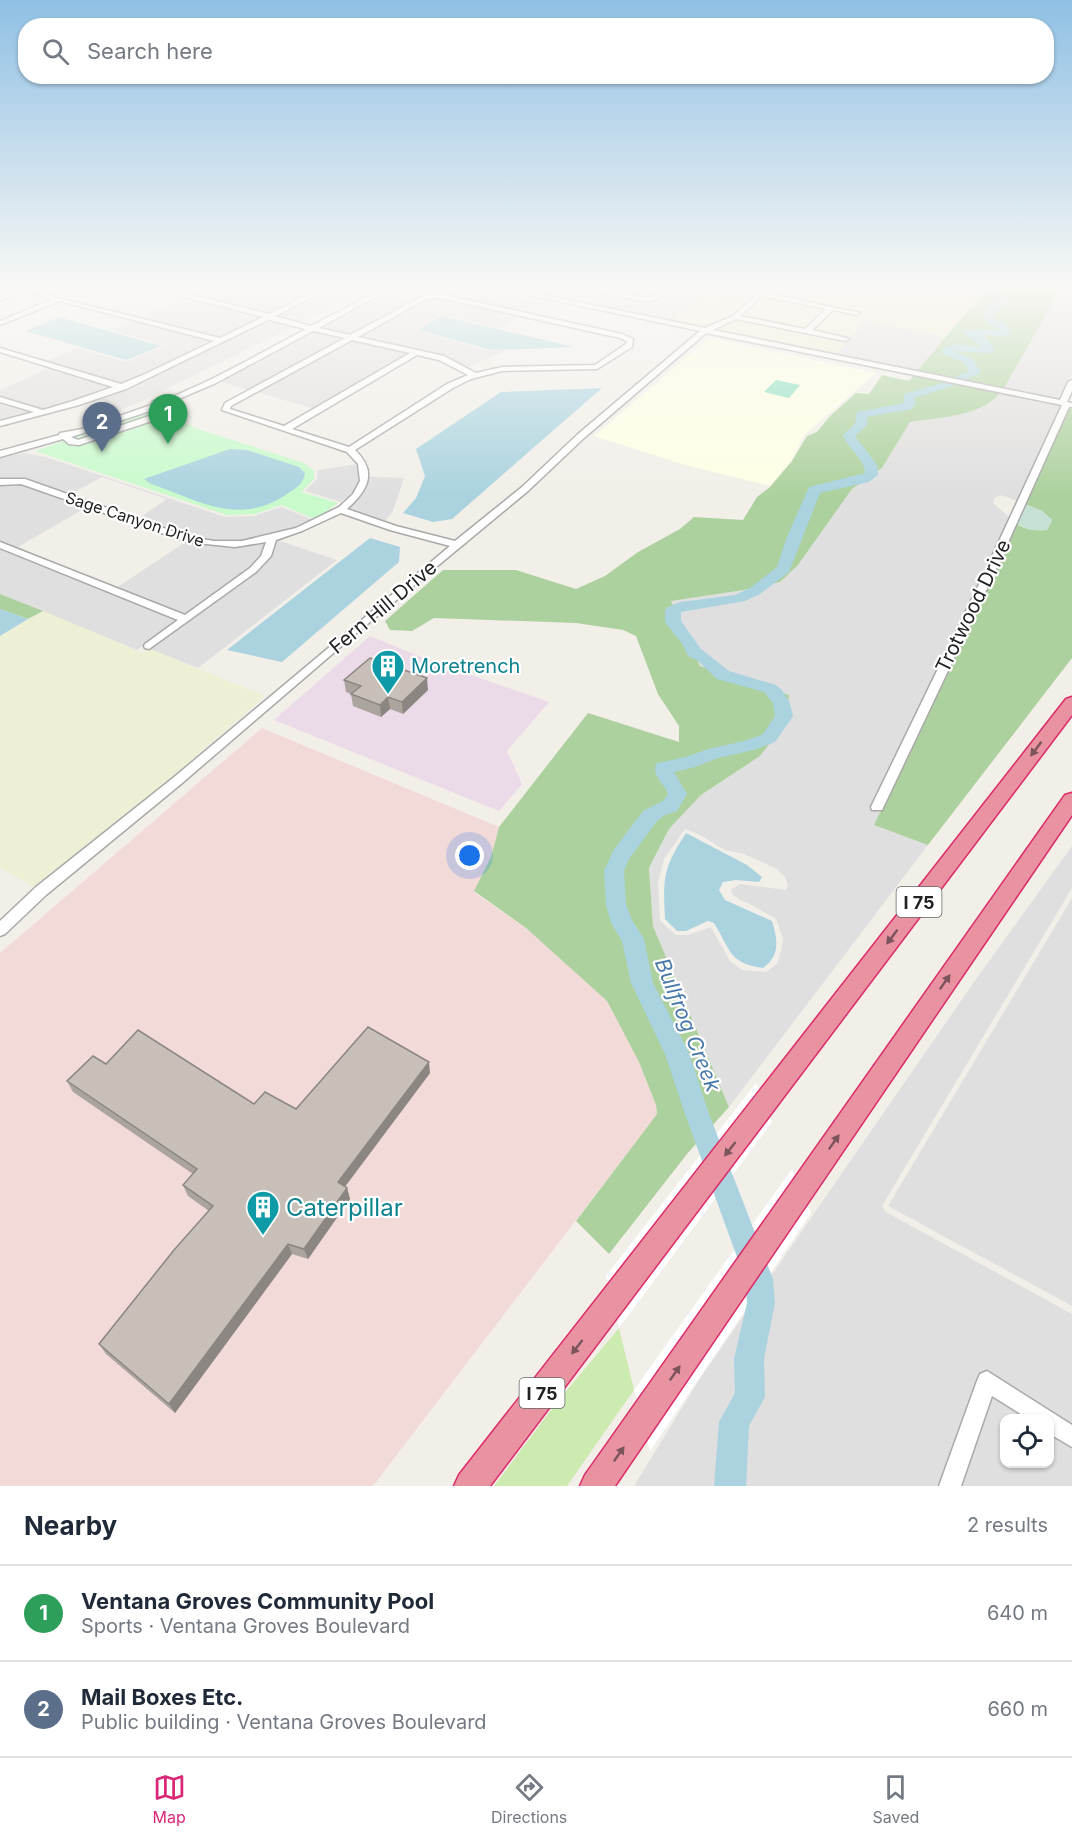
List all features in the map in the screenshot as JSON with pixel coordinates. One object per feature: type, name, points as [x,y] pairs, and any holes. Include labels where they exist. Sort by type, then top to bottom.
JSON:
[{"type":"highway","name":"I 75","points":[[470,1486],[1072,702]]},
{"type":"highway","points":[[596,1486],[1072,800]]},
{"type":"street","points":[[24,357],[123,387]]},
{"type":"street","points":[[0,424],[44,413],[123,387],[187,357]]},
{"type":"street","points":[[154,407],[157,402],[167,396],[246,357]]},
{"type":"street","points":[[0,454],[154,407],[200,387],[253,357]]},
{"type":"street","points":[[316,357],[228,405],[226,410],[350,450],[362,462],[365,479],[361,488],[337,511]]},
{"type":"street","points":[[285,429],[408,357]]},
{"type":"street","points":[[438,357],[474,375]]},
{"type":"street","points":[[350,450],[450,386],[474,375],[512,369],[597,367],[611,357]]},
{"type":"street","name":"Fern Hill Drive","points":[[0,930],[41,891],[177,781],[355,629],[458,545],[674,357]]},
{"type":"street","points":[[836,357],[1067,404]]},
{"type":"street","name":"Trotwood Drive","points":[[877,807],[987,578],[1067,404],[1072,382]]},
{"type":"street","points":[[0,449],[62,435],[167,396]]},
{"type":"street","points":[[0,399],[44,413]]},
{"type":"street","points":[[109,442],[171,418],[154,407]]},
{"type":"street","points":[[74,443],[164,414]]},
{"type":"street","points":[[62,435],[83,449],[93,447]]},
{"type":"street","name":"Sage Canyon Drive","points":[[0,482],[22,482],[188,539],[213,544],[241,544],[271,539],[312,526],[337,511]]},
{"type":"street","points":[[337,511],[458,545]]},
{"type":"street","points":[[337,511],[449,552]]},
{"type":"street","points":[[149,645],[260,564],[271,549],[271,539]]},
{"type":"street","points":[[0,545],[186,619]]},
{"type":"street","points":[[950,1486],[987,1381],[1036,1414]]},
{"type":"street","points":[[1054,1425],[1072,1437]]},
{"type":"shaded area","points":[[56,357],[110,357],[126,362],[137,357],[182,357],[123,385],[45,362]]},
{"type":"shaded area","points":[[191,357],[231,357],[140,402],[118,410],[99,397]]},
{"type":"shaded area","points":[[267,357],[313,357],[251,391],[221,382]]},
{"type":"shaded area","points":[[319,357],[405,357],[315,409],[256,392]]},
{"type":"shaded area","points":[[444,357],[490,357],[465,368]]},
{"type":"shaded area","points":[[686,357],[801,357],[876,373],[804,435],[791,461],[770,486],[685,465],[594,436]]},
{"type":"shaded area","points":[[841,357],[929,357],[916,372]]},
{"type":"shaded area","points":[[1022,357],[1072,357],[1072,374],[1060,401],[1003,390]]},
{"type":"shaded area","points":[[51,367],[117,387],[45,411],[0,397],[0,390]]},
{"type":"shaded area","points":[[1001,392],[1062,405],[1018,501],[1000,495],[994,498],[993,503],[1010,518],[870,808],[880,812],[875,825],[928,845],[729,1107],[653,926],[649,869],[669,829],[701,795],[760,756],[781,729],[789,695],[700,666],[670,601],[780,582],[798,565],[852,489],[882,468],[910,422]],"holes":[[[685,829],[725,850],[744,854],[777,869],[785,877],[788,885],[786,890],[740,884],[731,890],[732,894],[740,900],[776,919],[783,939],[781,951],[777,964],[766,972],[742,970],[730,961],[711,927],[688,935],[676,935],[660,921],[658,882],[664,859]]]},
{"type":"shaded area","points":[[0,401],[37,413],[0,423]]},
{"type":"shaded area","points":[[24,453],[46,457],[225,517],[254,516],[281,507],[316,521],[333,510],[310,525],[271,537],[242,542],[215,542],[190,537],[138,519],[167,499],[102,477],[73,493],[94,503],[26,480],[0,480],[0,458]]},
{"type":"shaded area","points":[[358,464],[362,471],[358,488],[341,502],[305,491],[317,479],[318,470]]},
{"type":"shaded area","points":[[370,471],[370,477],[404,478],[393,511],[384,522],[343,508],[365,488]]},
{"type":"shaded area","points":[[19,483],[87,507],[18,547],[89,577],[0,542],[0,484]]},
{"type":"shaded area","points":[[1025,504],[1042,511],[1052,520],[1047,530],[1030,530],[1016,524]]},
{"type":"shaded area","points":[[132,523],[184,541],[211,546],[240,546],[267,542],[262,558],[250,569],[186,615],[116,588],[184,543]]},
{"type":"shaded area","points":[[296,534],[280,541],[337,560],[198,668],[150,649],[257,571],[270,558],[275,549],[275,540]]},
{"type":"shaded area","points":[[0,549],[179,620],[137,650],[0,594]]},
{"type":"shaded area","points":[[43,611],[143,653],[150,649],[265,696],[41,891],[0,868],[0,636]]},
{"type":"shaded area","points":[[370,636],[431,661],[549,702],[507,751],[522,784],[499,811],[274,720]]},
{"type":"shaded area","points":[[262,728],[499,827],[491,857],[474,892],[526,928],[607,1001],[639,1062],[656,1105],[657,1114],[373,1486],[0,1486],[0,953]]},
{"type":"shaded area","points":[[1072,846],[1072,888],[882,1206],[886,1212],[1072,1314],[1072,1426],[990,1372],[979,1376],[939,1486],[634,1486],[699,1380],[974,982]]},
{"type":"shaded area","points":[[1072,898],[1072,1306],[888,1206]]},
{"type":"shaded area","points":[[992,1395],[1022,1414],[1000,1414],[1000,1468],[1054,1468],[1054,1436],[1072,1448],[1072,1486],[960,1486]]},
{"type":"green space","points":[[928,357],[1022,357],[1003,390],[916,372]]},
{"type":"green space","points":[[882,375],[909,381],[914,375],[1001,392],[983,407],[971,411],[910,422],[882,468],[852,489],[798,565],[780,582],[671,601],[700,666],[789,695],[781,729],[760,756],[701,795],[669,829],[649,868],[653,926],[729,1107],[687,1154],[609,1254],[576,1221],[657,1114],[656,1105],[639,1062],[607,1001],[526,928],[474,891],[491,857],[499,827],[588,713],[679,742],[679,726],[658,694],[636,636],[623,630],[576,623],[434,618],[412,631],[390,630],[385,621],[443,570],[516,570],[576,589],[605,576],[638,552],[680,529],[694,517],[743,520],[757,497],[770,487],[792,461],[807,436],[817,432],[830,416],[856,393],[869,394]]},
{"type":"green space","points":[[776,380],[800,385],[789,398],[764,392]]},
{"type":"green space","points":[[167,405],[180,409],[182,420],[195,428],[304,463],[314,471],[314,479],[301,492],[338,503],[315,519],[281,505],[255,514],[227,515],[35,451]]},
{"type":"green space","points":[[1068,408],[1072,409],[1072,658],[928,845],[874,825],[1016,524],[1031,530],[1047,530],[1052,520],[1042,511],[1025,504]]},
{"type":"green space","points":[[0,594],[43,611],[28,619],[0,609]]},
{"type":"green space","points":[[619,1328],[634,1390],[567,1486],[494,1486],[557,1402]]},
{"type":"water","points":[[602,388],[452,519],[433,522],[403,513],[416,498],[425,476],[416,449],[501,392]]},
{"type":"water","points":[[230,449],[247,450],[299,467],[305,473],[304,477],[295,489],[266,505],[233,510],[202,503],[151,484],[144,479]]},
{"type":"water","points":[[370,538],[400,547],[399,562],[282,662],[227,650]]},
{"type":"water","points":[[0,609],[28,619],[0,636]]},
{"type":"water","points":[[686,833],[747,865],[762,877],[759,882],[736,880],[723,882],[719,890],[725,900],[772,921],[776,935],[775,953],[763,968],[743,963],[737,959],[714,923],[708,921],[686,931],[677,931],[665,919],[666,874],[673,855]]},
{"type":"pier","points":[[756,1083],[772,1122],[619,1328],[606,1276]]},
{"type":"pier","points":[[792,1169],[811,1213],[650,1451],[634,1390]]},
{"type":"building","points":[[370,658],[427,678],[402,702],[388,697],[380,705],[351,694],[361,686],[344,680]]},
{"type":"building","name":"Caterpillar","points":[[368,1027],[429,1062],[338,1182],[347,1188],[304,1249],[288,1244],[169,1404],[99,1344],[174,1250],[213,1206],[183,1185],[197,1169],[67,1081],[93,1056],[106,1064],[138,1030],[254,1104],[265,1092],[296,1109]]},
{"type":"waterway","name":"Bullfrog Creek","points":[[730,1486],[734,1422],[750,1397],[749,1359],[761,1303],[759,1279],[697,1114],[677,1053],[642,983],[633,939],[622,923],[616,905],[614,871],[620,856],[650,816],[670,806],[678,794],[665,774],[664,767],[689,763],[714,753],[748,746],[769,738],[784,716],[781,703],[770,688],[733,680],[694,652],[691,644],[673,622],[673,610],[740,598],[755,591],[784,569],[794,537],[808,509],[814,490],[864,479],[871,475],[871,465],[855,447],[849,435],[861,425],[861,415],[908,406],[910,403],[908,396],[943,386],[975,372],[968,361],[959,357]]},
{"type":"place","name":"Ventana Groves Community Pool","points":[[168,444]]},
{"type":"place","name":"Mail Boxes Etc.","points":[[102,452]]},
{"type":"place","name":"Moretrench","points":[[388,695]]},
{"type":"place","name":"Caterpillar","points":[[263,1236]]}]
